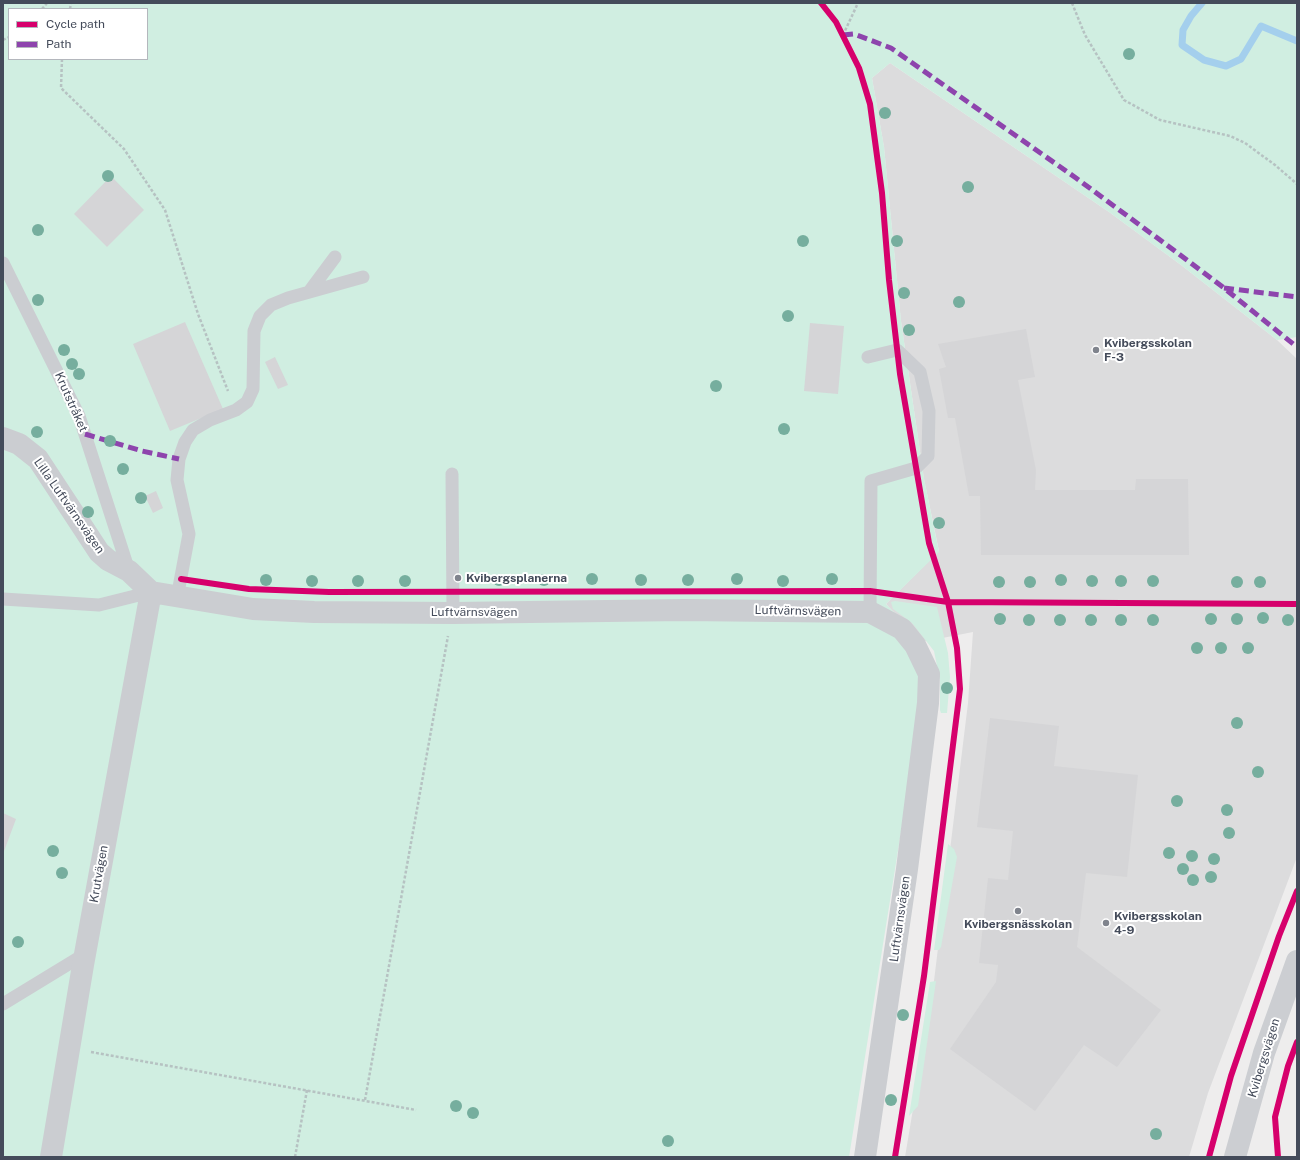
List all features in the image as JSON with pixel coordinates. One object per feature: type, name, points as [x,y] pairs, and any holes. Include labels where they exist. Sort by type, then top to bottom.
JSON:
[{"type":"street","name":"Lilla Luftvärnsvägen","points":[[3,438],[19,444],[38,459],[99,552],[108,560],[129,571],[151,592]]},
{"type":"street","name":"Luftvärnsvägen","points":[[151,592],[177,598],[253,609],[314,612],[452,613],[684,610],[870,612],[902,629],[915,645],[929,674],[928,703],[907,869],[865,1157]]},
{"type":"street","name":"Krutvägen","points":[[51,1157],[85,954],[151,592]]},
{"type":"street","name":"Kvibergsvägen","points":[[1235,1157],[1264,1053],[1297,961]]},
{"type":"lane","points":[[309,292],[335,257]]},
{"type":"lane","name":"Krutstråket","points":[[3,263],[79,416],[129,571]]},
{"type":"lane","points":[[177,598],[189,534],[177,480],[179,459],[185,442],[193,430],[210,420],[236,410],[247,402],[253,389],[254,330],[260,316],[271,305],[309,292],[363,277]]},
{"type":"lane","points":[[868,357],[897,350],[920,372],[929,411],[928,456],[916,468],[871,481],[870,612]]},
{"type":"lane","points":[[452,474],[452,613]]},
{"type":"lane","points":[[3,599],[99,605],[151,592]]},
{"type":"lane","points":[[3,1004],[85,954]]},
{"type":"path","points":[[843,35],[858,3]]},
{"type":"path","points":[[1072,3],[1085,35],[1124,100],[1160,120],[1210,130],[1235,138],[1245,143],[1275,165],[1297,184]]},
{"type":"path","points":[[62,60],[61,88],[124,149],[165,210],[198,314],[236,410]]},
{"type":"path","points":[[365,1100],[452,613]]},
{"type":"path","points":[[69,1048],[416,1110]]},
{"type":"path","points":[[295,1157],[307,1090]]},
{"type":"shaded area","points":[[890,63],[1109,212],[1181,265],[1277,340],[1297,359],[1297,857],[1208,1093],[1189,1157],[905,1157],[933,989],[968,703],[973,632],[922,642],[886,604],[939,551],[924,479],[901,321],[884,147],[872,78]]},
{"type":"green space","name":"Kvibergsplanerna","points":[[3,3],[1297,3],[1297,337],[1277,340],[1181,265],[1109,212],[890,63],[872,78],[884,147],[901,321],[924,479],[939,552],[886,604],[922,642],[923,694],[849,1157],[3,1157]]},
{"type":"green space","points":[[895,601],[937,607],[948,653],[950,677],[947,713],[941,713],[940,710],[940,681],[934,651],[912,623],[893,609],[891,602]]},
{"type":"green space","points":[[948,844],[954,849],[957,857],[941,947],[939,950],[934,950]]},
{"type":"green space","points":[[936,981],[918,1106],[909,1116],[930,982]]},
{"type":"building","points":[[111,176],[144,210],[107,247],[74,214]]},
{"type":"building","points":[[185,322],[223,409],[170,431],[133,344]]},
{"type":"building","points":[[810,323],[844,326],[838,394],[804,391]]},
{"type":"building","points":[[1026,329],[1035,377],[1018,380],[1036,470],[1035,490],[1135,490],[1136,479],[1188,479],[1189,555],[981,555],[980,496],[969,496],[955,418],[948,418],[939,369],[946,367],[938,344]]},
{"type":"building","points":[[275,357],[288,385],[278,389],[265,362]]},
{"type":"building","points":[[156,491],[163,508],[153,513],[145,496]]},
{"type":"building","points":[[990,718],[1059,726],[1054,766],[1138,775],[1127,877],[1086,873],[1077,947],[1161,1010],[1117,1067],[1084,1045],[1035,1111],[950,1049],[996,982],[998,965],[979,963],[988,878],[1008,880],[1013,831],[977,827]]},
{"type":"building","points":[[3,813],[16,819],[3,854]]},
{"type":"waterway","points":[[1202,3],[1191,16],[1183,30],[1182,45],[1204,60],[1226,66],[1241,59],[1261,26],[1297,41]]},
{"type":"marked path","points":[[843,35],[854,34],[891,48],[1076,178],[1224,288],[1297,347]]},
{"type":"marked path","points":[[1224,288],[1297,297]]},
{"type":"marked path","points":[[85,434],[142,451],[179,459]]},
{"type":"cycle path","points":[[821,3],[836,22],[859,68],[870,104],[882,193],[889,280],[900,374],[929,543],[948,602],[957,648],[960,689],[924,976],[895,1157]]},
{"type":"cycle path","points":[[181,579],[249,589],[329,592],[870,591],[948,602],[1297,604]]},
{"type":"cycle path","points":[[1209,1157],[1231,1076],[1279,936],[1297,891]]},
{"type":"cycle path","points":[[1278,1157],[1275,1117],[1288,1066],[1297,1042]]},
{"type":"place","name":"Kvibergsskolan F-3","points":[[1096,350]]},
{"type":"place","name":"Kvibergsplanerna","points":[[458,578]]},
{"type":"place","name":"Kvibergsnässkolan","points":[[1018,911]]},
{"type":"place","name":"Kvibergsskolan 4-9","points":[[1106,923]]}]
